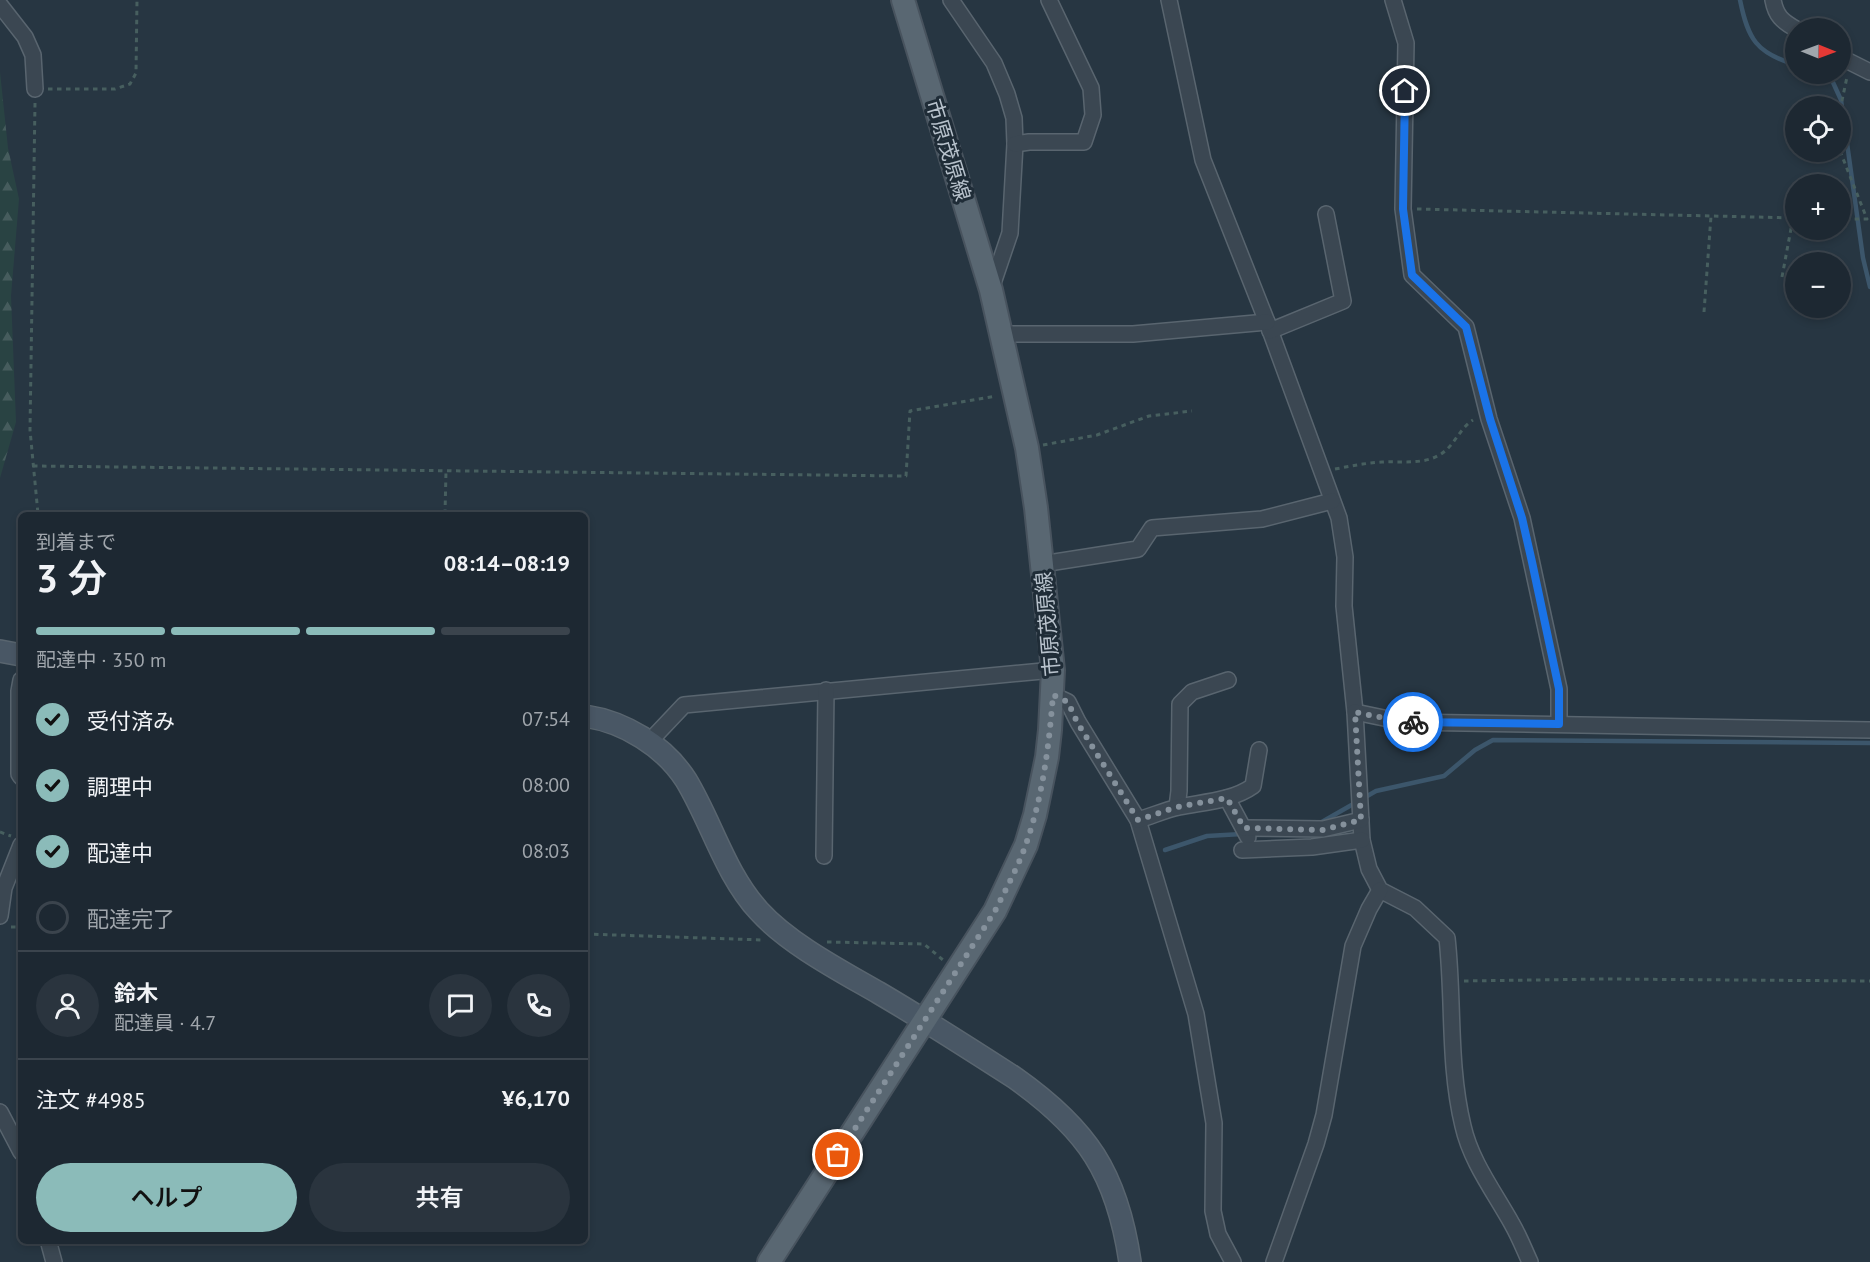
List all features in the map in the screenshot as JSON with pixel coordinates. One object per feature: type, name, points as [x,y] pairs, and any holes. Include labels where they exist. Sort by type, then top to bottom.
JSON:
[{"type":"main road","name":"市原茂原線","points":[[769,1262],[995,911],[1026,844],[1035,815],[1047,757],[1053,670],[1027,448],[991,290],[903,0]]},
{"type":"street","points":[[951,0],[994,63],[1014,118],[1015,144],[1010,233],[991,290]]},
{"type":"street","points":[[1015,144],[1084,142],[1094,115],[1091,88],[1049,0]]},
{"type":"street","points":[[1169,0],[1203,160],[1339,518],[1345,557],[1344,606],[1355,712],[1362,840],[1369,869],[1380,890],[1415,908],[1448,938],[1452,981],[1450,1025],[1453,1064],[1463,1128],[1482,1173],[1513,1226],[1530,1262]]},
{"type":"street","points":[[1393,0],[1406,43],[1403,209],[1412,275],[1466,327],[1490,419],[1522,518],[1559,689],[1559,724]]},
{"type":"street","points":[[1773,0],[1775,11],[1780,20],[1785,23]]},
{"type":"street","points":[[0,4],[25,37],[33,54],[35,89]]},
{"type":"street","points":[[1851,63],[1870,72]]},
{"type":"street","points":[[1000,334],[1133,334],[1268,327],[1343,301],[1326,214]]},
{"type":"street","points":[[1042,564],[1138,549],[1152,528],[1262,519],[1332,501]]},
{"type":"street","points":[[0,651],[18,654]]},
{"type":"street","points":[[649,742],[684,705],[1053,670]]},
{"type":"street","points":[[1177,807],[1179,704],[1192,692],[1228,681]]},
{"type":"street","points":[[824,856],[826,690]]},
{"type":"street","points":[[1053,695],[1068,702],[1077,722],[1138,820],[1196,1014],[1214,1123],[1213,1211],[1218,1234],[1233,1262]]},
{"type":"street","points":[[1355,712],[1403,722],[1870,730]]},
{"type":"street","points":[[588,717],[618,725],[649,742],[665,756],[685,779],[735,878],[759,912],[794,941],[925,1020],[1040,1096],[1078,1131],[1091,1147],[1113,1191],[1121,1216],[1130,1262]]},
{"type":"street","points":[[1138,820],[1177,807],[1227,798],[1246,791],[1253,786],[1259,750]]},
{"type":"street","points":[[1227,798],[1244,828],[1247,850],[1312,847],[1362,840]]},
{"type":"street","points":[[1244,828],[1323,830],[1361,820]]},
{"type":"street","points":[[0,916],[4,888],[18,853]]},
{"type":"street","points":[[1274,1262],[1324,1115],[1353,946],[1380,890]]},
{"type":"street","points":[[0,1112],[18,1146]]},
{"type":"street","points":[[49,1244],[54,1262]]},
{"type":"path","points":[[38,512],[30,430],[35,89],[115,89],[130,84],[135,73],[136,0]]},
{"type":"path","points":[[1851,179],[1867,219],[1851,219]]},
{"type":"path","points":[[1403,209],[1785,218]]},
{"type":"path","points":[[1704,312],[1711,216]]},
{"type":"path","points":[[1782,278],[1790,240]]},
{"type":"path","points":[[33,466],[906,476],[909,411],[1015,393]]},
{"type":"path","points":[[1027,448],[1097,435],[1149,416],[1192,411]]},
{"type":"path","points":[[1322,470],[1380,462],[1415,462],[1434,458],[1445,452],[1464,426],[1475,419],[1490,419]]},
{"type":"path","points":[[445,512],[446,471]]},
{"type":"path","points":[[1452,981],[1619,979],[1870,981]]},
{"type":"green space","points":[[0,72],[8,148],[19,199],[11,296],[16,422],[0,478]]},
{"type":"waterway","points":[[1740,0],[1746,25],[1756,43],[1785,61]]},
{"type":"waterway","points":[[1834,84],[1841,100],[1863,258],[1870,287]]},
{"type":"waterway","points":[[1320,823],[1376,791],[1444,776],[1475,750],[1493,740],[1870,743]]},
{"type":"waterway","points":[[1165,850],[1207,836],[1242,834]]},
{"type":"way so far","points":[[838,1155],[995,911],[1015,870],[1026,844],[1042,786],[1053,695],[1068,702],[1077,722],[1138,820],[1177,807],[1227,798],[1244,828],[1323,830],[1361,820],[1355,712],[1413,722]]},
{"type":"route","points":[[1405,91],[1403,209],[1412,275],[1466,327],[1490,419],[1522,518],[1559,689],[1559,724],[1413,722]]}]
